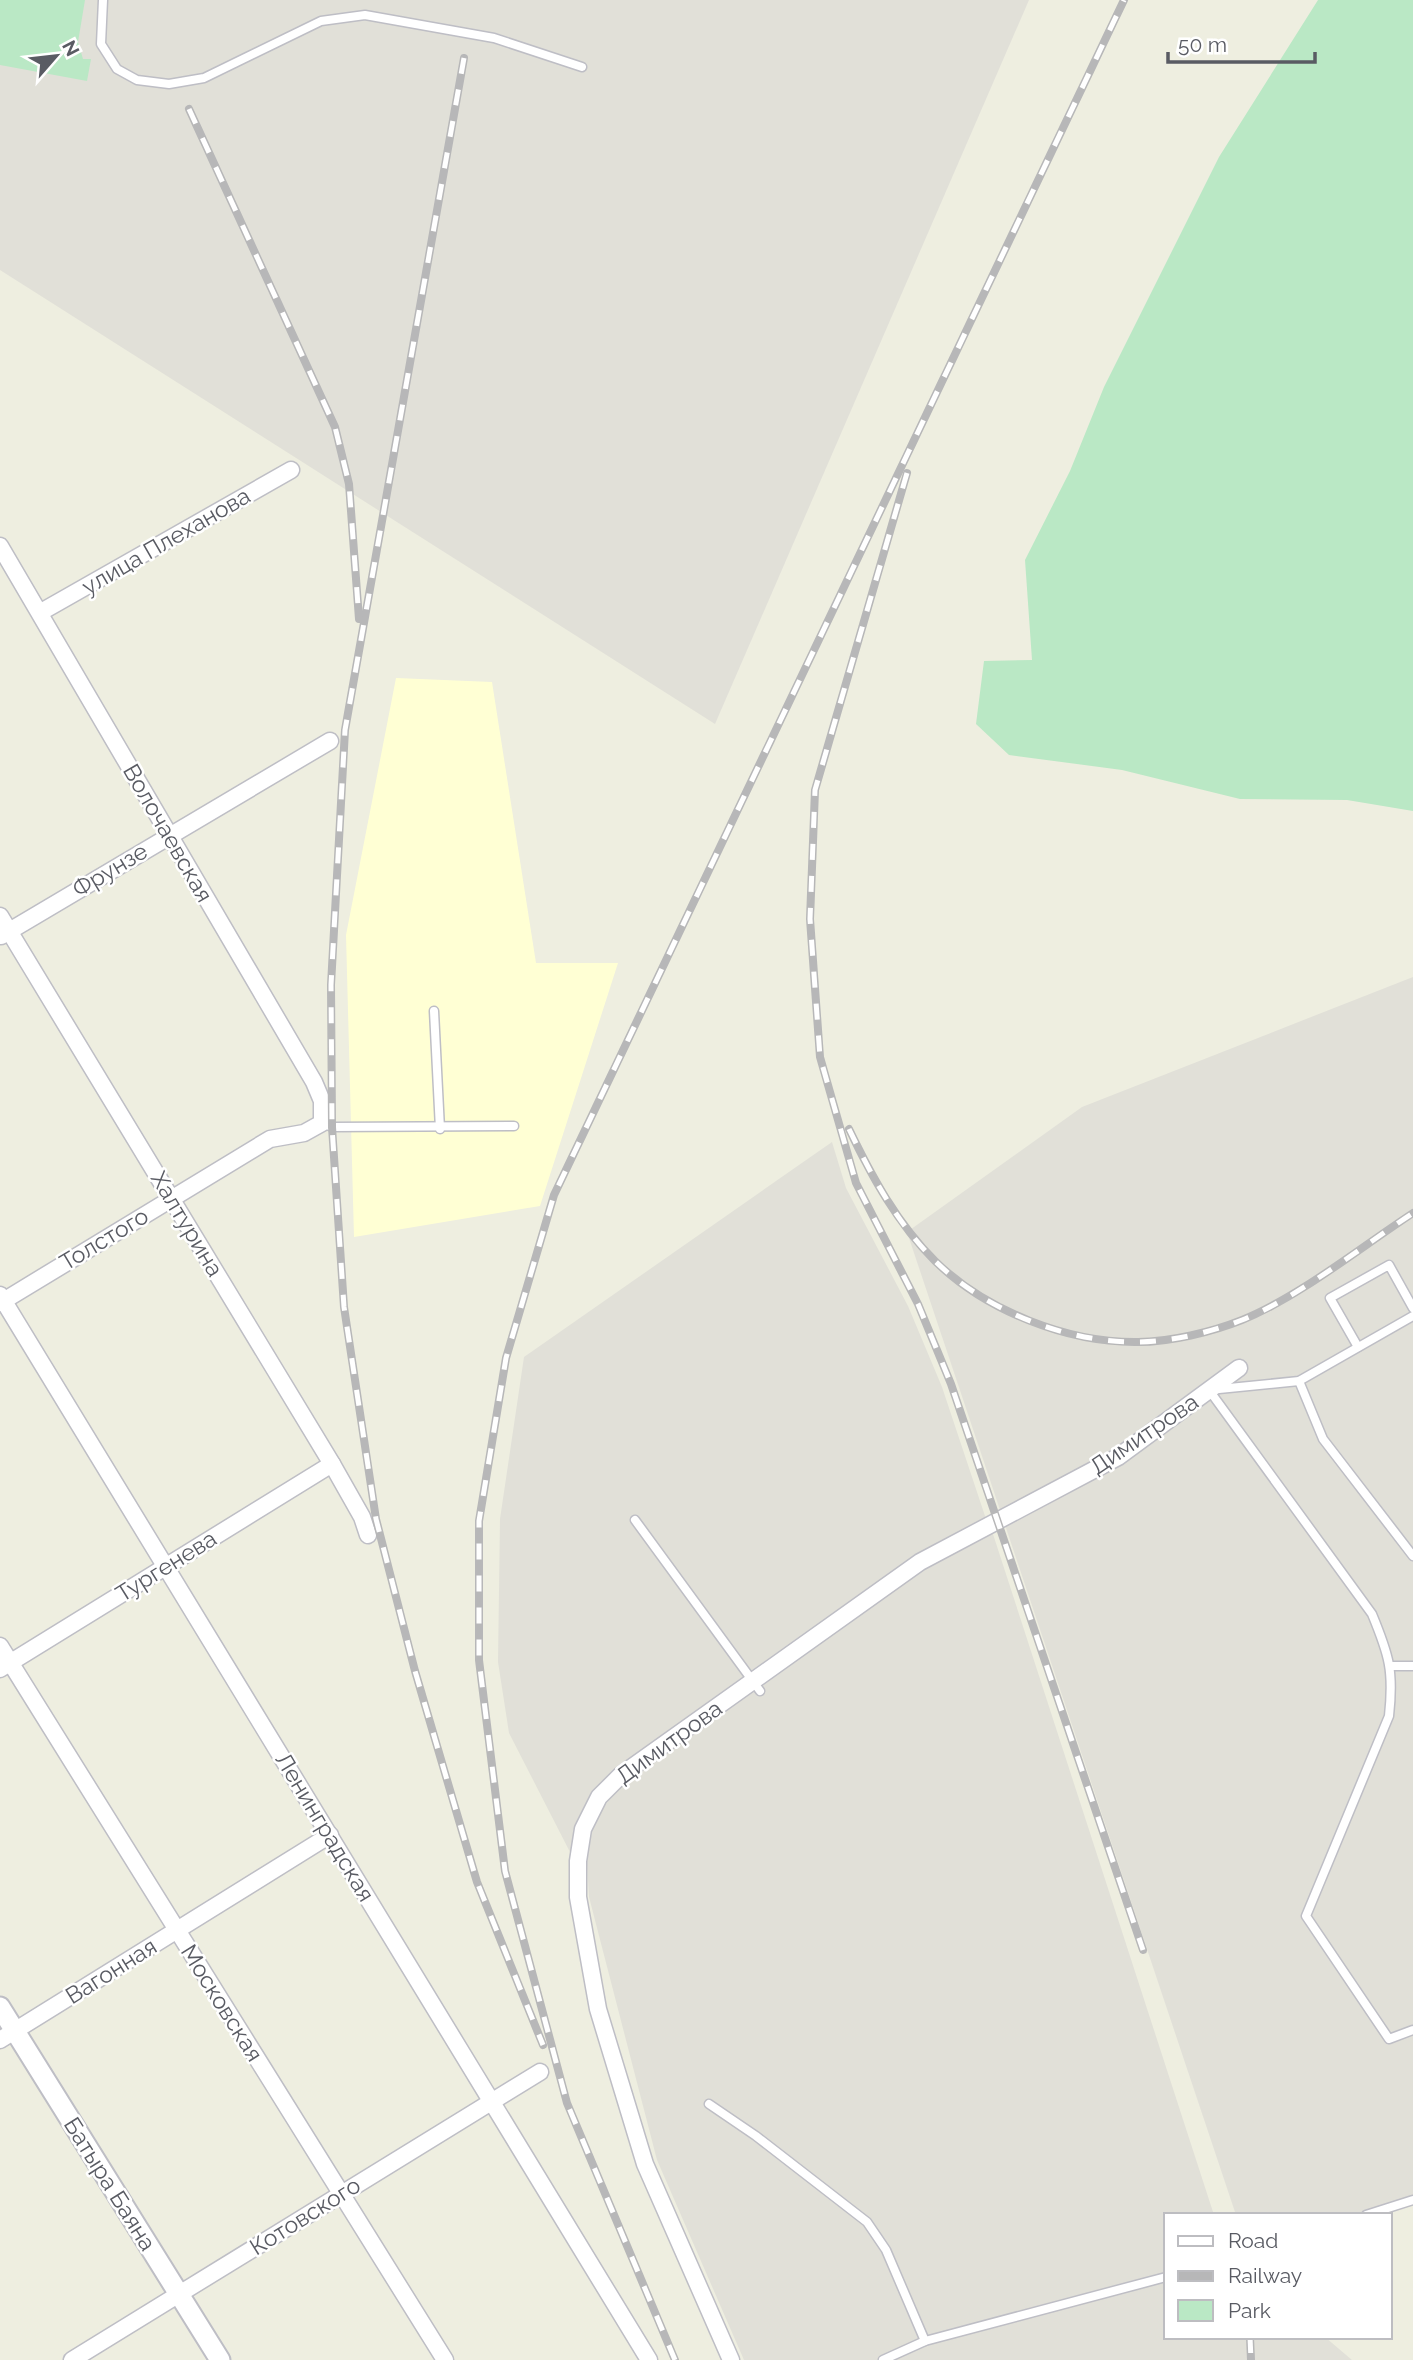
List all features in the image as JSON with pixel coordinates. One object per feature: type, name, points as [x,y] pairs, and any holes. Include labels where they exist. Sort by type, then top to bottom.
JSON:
[{"type":"street","name":"улица Плеханова","points":[[41,612],[291,470]]},
{"type":"street","name":"Волочаевская","points":[[0,546],[314,1082],[322,1101],[322,1123]]},
{"type":"street","name":"Фрунзе","points":[[4,933],[330,741]]},
{"type":"street","name":"Халтурина","points":[[0,916],[4,933],[171,1198],[332,1464],[362,1517],[368,1535]]},
{"type":"street","name":"Толстого","points":[[1,1300],[270,1139],[304,1133],[322,1123]]},
{"type":"street","name":"Ленинградская","points":[[1,1300],[649,2360]]},
{"type":"street","name":"Димитрова","points":[[731,2360],[645,2164],[598,2009],[578,1897],[578,1861],[583,1829],[599,1797],[621,1775],[756,1686],[920,1562],[1118,1457],[1239,1368]]},
{"type":"street","name":"Тургенева","points":[[5,1665],[332,1464]]},
{"type":"street","name":"Московская","points":[[0,1646],[5,1665],[177,1930],[445,2360]]},
{"type":"street","name":"Вагонная","points":[[7,2035],[330,1835]]},
{"type":"street","name":"Батыра Баяна","points":[[0,2007],[7,2035],[220,2360]]},
{"type":"street","name":"Котовского","points":[[72,2360],[540,2072]]},
{"type":"lane","points":[[103,0],[102,44],[117,69],[137,80],[169,84],[204,78],[290,33],[321,21],[365,16],[494,38],[582,67]]},
{"type":"lane","points":[[435,1012],[440,1129]]},
{"type":"lane","points":[[322,1123],[331,1126],[440,1129],[514,1126]]},
{"type":"lane","points":[[1358,1348],[1330,1298],[1388,1265],[1413,1307]]},
{"type":"lane","points":[[1209,1390],[1299,1381],[1413,1316]]},
{"type":"lane","points":[[1299,1381],[1323,1438],[1413,1556]]},
{"type":"lane","points":[[1209,1390],[1372,1614],[1390,1666],[1393,1680],[1389,1716],[1306,1916],[1389,2039],[1413,2031]]},
{"type":"lane","points":[[635,1520],[756,1686]]},
{"type":"lane","points":[[1390,1666],[1413,1666]]},
{"type":"lane","points":[[709,2104],[756,2136],[867,2222],[886,2250],[925,2342]]},
{"type":"lane","points":[[1372,2213],[1413,2200]]},
{"type":"lane","points":[[883,2360],[925,2342],[1164,2278]]},
{"type":"shaded area","points":[[0,0],[1029,0],[715,724],[0,270]]},
{"type":"shaded area","points":[[396,678],[492,682],[536,963],[618,963],[540,1206],[354,1237],[346,935]]},
{"type":"shaded area","points":[[1413,977],[1413,2204],[1380,2213],[1235,2213],[907,1232],[1082,1107]]},
{"type":"shaded area","points":[[832,1142],[846,1188],[908,1306],[942,1387],[986,1519],[593,1794],[576,1826],[572,1856],[509,1733],[498,1662],[500,1519],[524,1357]]},
{"type":"shaded area","points":[[992,1531],[1213,2213],[1164,2213],[1164,2339],[1327,2339],[1352,2360],[744,2360],[657,2160],[589,1897],[587,1862],[592,1830],[606,1804],[626,1780],[923,1567]]},
{"type":"green space","points":[[0,0],[85,0],[78,42],[83,59],[91,59],[87,81],[0,65]]},
{"type":"green space","points":[[1318,0],[1413,0],[1413,811],[1347,800],[1240,799],[1122,770],[1009,755],[976,724],[984,661],[1032,660],[1025,560],[1070,471],[1104,387],[1219,157]]},
{"type":"railway","points":[[675,2360],[567,2103],[505,1871],[479,1660],[479,1521],[506,1358],[554,1195],[1124,0]]},
{"type":"railway","points":[[464,58],[345,730],[331,985],[332,1127],[344,1307],[376,1519],[415,1671],[477,1882],[543,2045]]},
{"type":"railway","points":[[189,109],[335,427],[349,484],[359,619]]},
{"type":"railway","points":[[907,473],[815,790],[810,919],[820,1057],[856,1183],[918,1304],[951,1384],[1143,1950]]},
{"type":"railway","points":[[849,1129],[886,1199],[921,1246],[955,1279],[978,1295],[1029,1321],[1084,1337],[1111,1341],[1164,1340],[1204,1332],[1242,1320],[1307,1285],[1413,1213]]},
{"type":"railway","points":[[1250,2339],[1251,2360]]}]
